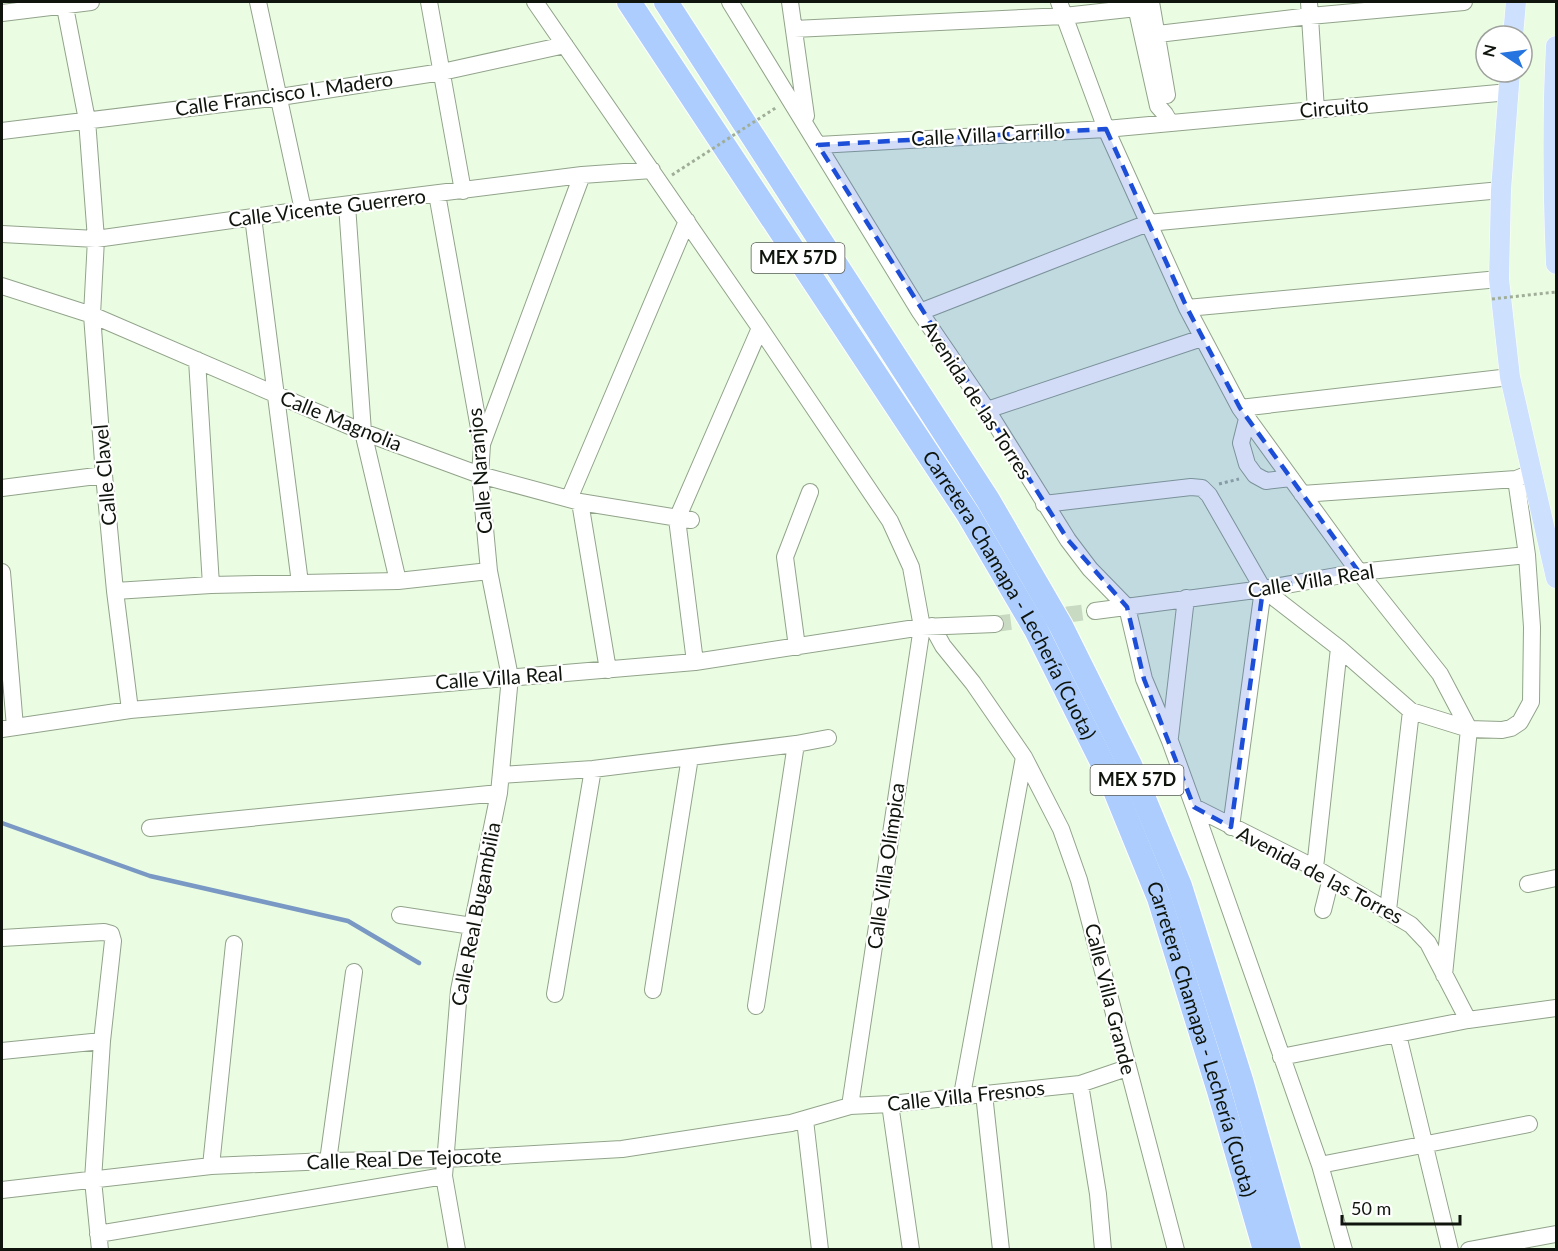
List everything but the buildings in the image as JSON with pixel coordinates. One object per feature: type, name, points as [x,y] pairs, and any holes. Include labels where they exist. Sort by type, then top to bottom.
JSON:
[{"type":"highway","name":"Carretera Chamapa - Lechería (Cuota)","points":[[628,2],[968,514],[1042,641],[1110,778],[1159,898],[1219,1091],[1265,1250]]},
{"type":"highway","name":"Carretera Chamapa - Lechería (Cuota)","points":[[666,2],[988,500],[1072,647],[1130,765],[1180,886],[1241,1080],[1290,1250]]},
{"type":"main road","points":[[1514,24],[1516,2]]},
{"type":"main road","points":[[1557,46],[1555,102],[1557,264]]},
{"type":"main road","points":[[1509,84],[1501,190],[1499,279],[1524,476],[1557,579]]},
{"type":"street","points":[[2,13],[65,3],[92,2]]},
{"type":"street","points":[[258,2],[303,210]]},
{"type":"street","points":[[429,2],[463,191]]},
{"type":"street","points":[[535,2],[890,520],[911,567],[927,627]]},
{"type":"street","name":"Avenida de las Torres","points":[[730,2],[921,312],[987,410],[1044,504],[1090,569],[1127,607],[1144,678],[1194,807],[1320,1165],[1344,1250]]},
{"type":"street","points":[[790,2],[807,125]]},
{"type":"street","points":[[1158,34],[1310,9],[1464,2]]},
{"type":"street","name":"Calle Clavel","points":[[65,3],[87,120],[96,239],[92,315],[115,591],[130,710]]},
{"type":"street","points":[[794,29],[1141,4]]},
{"type":"street","points":[[1141,4],[1158,34],[1168,102],[1164,120]]},
{"type":"street","points":[[1141,4],[1158,106],[1164,120]]},
{"type":"street","points":[[1061,9],[1106,129],[1148,223],[1187,308],[1243,414],[1359,572],[1440,674],[1469,729],[1444,975]]},
{"type":"street","points":[[1310,9],[1316,110]]},
{"type":"street","name":"Calle Francisco I. Madero","points":[[2,131],[280,97],[442,72],[565,45]]},
{"type":"street","name":"Circuito","points":[[1164,120],[1316,110],[1509,92]]},
{"type":"street","name":"Calle Villa Carrillo","points":[[818,145],[1106,129],[1164,120]]},
{"type":"street","name":"Calle Vicente Guerrero","points":[[2,234],[96,239],[582,175],[652,170]]},
{"type":"street","points":[[482,446],[582,175]]},
{"type":"street","points":[[921,312],[1148,223],[1501,190]]},
{"type":"street","name":"Calle Naranjos","points":[[437,194],[482,446],[480,475],[489,571],[510,676],[502,776]]},
{"type":"street","points":[[347,205],[363,432],[398,580]]},
{"type":"street","points":[[253,217],[300,583]]},
{"type":"street","points":[[609,670],[574,500],[687,221]]},
{"type":"street","points":[[1187,308],[1499,279]]},
{"type":"street","name":"Calle Magnolia","points":[[2,286],[92,315],[363,432],[480,475],[574,500],[684,520]]},
{"type":"street","points":[[695,662],[684,520],[760,328]]},
{"type":"street","points":[[987,410],[1202,338]]},
{"type":"street","points":[[197,360],[211,585]]},
{"type":"street","points":[[1243,414],[1510,377]]},
{"type":"street","points":[[1243,414],[1241,443],[1247,464],[1255,475],[1266,481],[1291,478]]},
{"type":"street","points":[[2,488],[104,475]]},
{"type":"street","points":[[1044,504],[1191,487],[1202,488],[1209,495],[1263,589],[1339,648],[1411,711],[1469,729],[1511,728],[1520,722],[1531,702],[1532,627],[1524,476],[1302,494]]},
{"type":"street","points":[[797,647],[785,557],[810,492]]},
{"type":"street","name":"Calle Villa Real","points":[[1095,611],[1263,589],[1359,572],[1527,555]]},
{"type":"street","points":[[115,591],[211,585],[398,580],[489,571]]},
{"type":"street","points":[[2,572],[8,728]]},
{"type":"street","points":[[1230,827],[1263,589]]},
{"type":"street","points":[[1170,741],[1186,598]]},
{"type":"street","name":"Calle Villa Real","points":[[8,728],[130,710],[695,662],[927,627],[995,624]]},
{"type":"street","name":"Calle Villa Grande","points":[[927,627],[973,683],[1024,757],[1061,829],[1079,880],[1176,1250]]},
{"type":"street","name":"Calle Villa Olímpica","points":[[850,1106],[927,627]]},
{"type":"street","points":[[1316,868],[1339,648]]},
{"type":"street","points":[[1388,910],[1411,711]]},
{"type":"street","points":[[502,776],[593,769],[828,738]]},
{"type":"street","points":[[756,1006],[795,744]]},
{"type":"street","points":[[652,990],[690,757]]},
{"type":"street","points":[[962,1095],[1024,757]]},
{"type":"street","points":[[555,994],[593,769]]},
{"type":"street","name":"Calle Real Bugambilia","points":[[457,1250],[444,1176],[459,990],[502,776]]},
{"type":"street","points":[[150,828],[499,793]]},
{"type":"street","name":"Avenida de las Torres","points":[[1194,807],[1316,868],[1411,925],[1428,943],[1468,1020]]},
{"type":"street","points":[[1323,910],[1331,878]]},
{"type":"street","points":[[1528,884],[1557,878]]},
{"type":"street","points":[[400,915],[472,926]]},
{"type":"street","points":[[2,938],[104,932],[111,934],[113,941],[102,1041],[93,1180],[99,1242],[444,1176]]},
{"type":"street","points":[[211,1166],[234,944]]},
{"type":"street","points":[[328,1161],[354,972]]},
{"type":"street","points":[[1281,1057],[1468,1020],[1557,1008]]},
{"type":"street","points":[[1398,1035],[1450,1250]]},
{"type":"street","points":[[2,1051],[102,1041]]},
{"type":"street","name":"Calle Villa Fresnos","points":[[805,1120],[850,1106],[890,1104],[1080,1084],[1127,1068]]},
{"type":"street","points":[[1080,1084],[1098,1194],[1103,1250]]},
{"type":"street","points":[[984,1094],[1001,1250]]},
{"type":"street","points":[[890,1104],[911,1250]]},
{"type":"street","points":[[805,1120],[819,1249]]},
{"type":"street","name":"Calle Real De Tejocote","points":[[2,1190],[211,1166],[446,1159],[622,1149],[805,1120]]},
{"type":"street","points":[[1320,1165],[1528,1124]]},
{"type":"street","points":[[1469,1250],[1557,1234]]},
{"type":"path","points":[[672,175],[777,107]]},
{"type":"path","points":[[1492,299],[1557,292]]},
{"type":"path","points":[[1202,488],[1255,475]]},
{"type":"highlighted area","points":[[1106,129],[1187,308],[1240,408],[1359,572],[1263,589],[1231,827],[1194,807],[1144,679],[1127,607],[1068,540],[818,145]]},
{"type":"waterway","points":[[2,823],[150,876],[348,921],[419,963]]},
{"type":"tunnel","points":[[995,624],[1095,611]]}]
